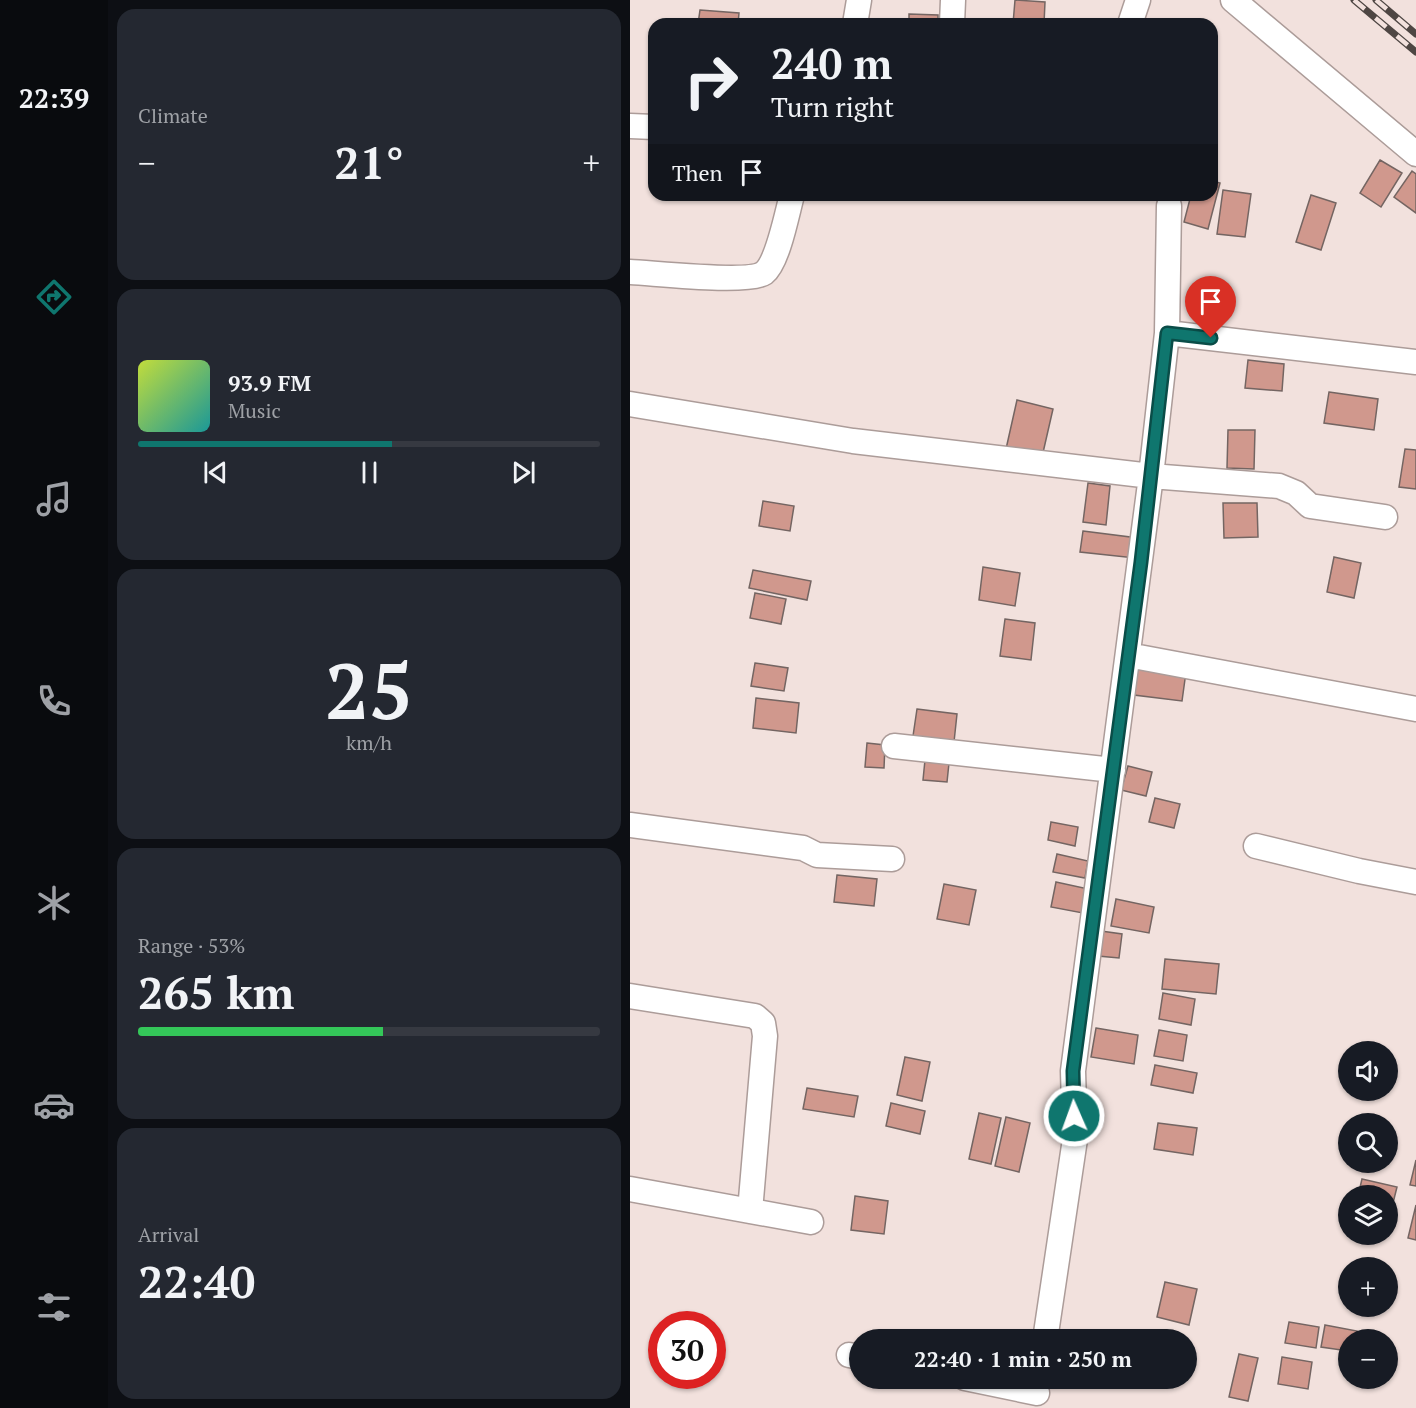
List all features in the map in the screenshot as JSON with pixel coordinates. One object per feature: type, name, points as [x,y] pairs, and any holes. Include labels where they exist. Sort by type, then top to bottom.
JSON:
[{"type":"street","points":[[856,18],[860,0]]},
{"type":"street","points":[[952,18],[953,0]]},
{"type":"street","points":[[1132,18],[1138,0]]},
{"type":"street","points":[[1233,0],[1416,154]]},
{"type":"street","points":[[630,126],[648,127]]},
{"type":"street","points":[[630,272],[727,278],[753,277],[765,273],[776,254],[790,201]]},
{"type":"street","points":[[1046,1329],[1075,1139],[1073,1071],[1151,476],[1167,333],[1169,206]]},
{"type":"street","points":[[1167,333],[1416,362]]},
{"type":"street","points":[[630,404],[853,441],[1151,476],[1279,486],[1296,493],[1310,506],[1385,517]]},
{"type":"street","points":[[1128,655],[1416,709]]},
{"type":"street","points":[[894,746],[1113,770]]},
{"type":"street","points":[[630,825],[803,848],[817,855],[892,859]]},
{"type":"street","points":[[1256,846],[1416,882]]},
{"type":"street","points":[[630,996],[755,1016],[763,1023],[765,1036],[750,1211]]},
{"type":"street","points":[[630,1189],[811,1222]]},
{"type":"street","points":[[1018,1389],[1037,1393]]},
{"type":"building","points":[[1015,0],[1045,2],[1044,18],[1014,18]]},
{"type":"building","points":[[700,10],[739,13],[739,18],[699,18]]},
{"type":"building","points":[[909,14],[938,15],[938,18],[909,18]]},
{"type":"building","points":[[1380,160],[1402,173],[1381,207],[1360,193]]},
{"type":"building","points":[[1412,171],[1416,174],[1416,213],[1394,197]]},
{"type":"building","points":[[1223,190],[1251,194],[1245,237],[1217,234]]},
{"type":"building","points":[[1311,195],[1336,203],[1321,250],[1296,242]]},
{"type":"building","points":[[1189,201],[1215,201],[1208,229],[1184,222]]},
{"type":"building","points":[[1248,360],[1284,364],[1282,391],[1245,388]]},
{"type":"building","points":[[1329,392],[1378,399],[1374,430],[1324,423]]},
{"type":"building","points":[[1017,400],[1053,409],[1042,457],[1006,449]]},
{"type":"building","points":[[1228,430],[1255,430],[1254,469],[1227,468]]},
{"type":"building","points":[[1405,449],[1416,450],[1416,489],[1399,487]]},
{"type":"building","points":[[1088,483],[1110,486],[1106,525],[1083,522]]},
{"type":"building","points":[[763,501],[794,506],[790,531],[759,526]]},
{"type":"building","points":[[1223,503],[1257,503],[1258,537],[1224,538]]},
{"type":"building","points":[[1083,531],[1138,538],[1135,558],[1080,552]]},
{"type":"building","points":[[1334,557],[1361,563],[1354,598],[1327,592]]},
{"type":"building","points":[[983,567],[1020,573],[1015,606],[979,600]]},
{"type":"building","points":[[753,570],[811,581],[807,600],[749,588]]},
{"type":"building","points":[[755,593],[786,599],[781,624],[750,618]]},
{"type":"building","points":[[1005,619],[1035,623],[1031,660],[1000,656]]},
{"type":"building","points":[[755,663],[788,668],[784,691],[751,686]]},
{"type":"building","points":[[1138,665],[1186,672],[1182,701],[1134,695]]},
{"type":"building","points":[[756,698],[799,703],[796,733],[753,728]]},
{"type":"building","points":[[917,709],[957,714],[954,742],[913,736]]},
{"type":"building","points":[[867,743],[885,745],[884,768],[865,767]]},
{"type":"building","points":[[925,760],[949,763],[947,782],[923,780]]},
{"type":"building","points":[[1128,766],[1152,772],[1146,796],[1121,790]]},
{"type":"building","points":[[1155,798],[1180,804],[1174,828],[1149,822]]},
{"type":"building","points":[[1051,822],[1078,827],[1075,846],[1048,840]]},
{"type":"building","points":[[1057,854],[1088,861],[1085,878],[1053,872]]},
{"type":"building","points":[[837,875],[877,879],[874,906],[834,902]]},
{"type":"building","points":[[1056,882],[1093,890],[1088,914],[1051,907]]},
{"type":"building","points":[[944,884],[976,890],[969,925],[937,919]]},
{"type":"building","points":[[1116,899],[1154,907],[1149,933],[1111,926]]},
{"type":"building","points":[[1101,931],[1122,934],[1119,958],[1098,956]]},
{"type":"building","points":[[1165,959],[1219,964],[1216,994],[1162,989]]},
{"type":"building","points":[[1163,993],[1195,999],[1191,1025],[1159,1019]]},
{"type":"building","points":[[1096,1028],[1138,1035],[1134,1064],[1091,1057]]},
{"type":"building","points":[[1159,1030],[1187,1035],[1183,1061],[1154,1056]]},
{"type":"building","points":[[905,1057],[930,1062],[922,1101],[897,1095]]},
{"type":"building","points":[[1155,1065],[1197,1073],[1193,1093],[1151,1085]]},
{"type":"building","points":[[807,1088],[858,1096],[854,1117],[803,1109]]},
{"type":"building","points":[[891,1103],[925,1111],[920,1134],[886,1126]]},
{"type":"building","points":[[979,1113],[1001,1118],[991,1164],[969,1159]]},
{"type":"building","points":[[1006,1117],[1030,1123],[1019,1172],[995,1166]]},
{"type":"building","points":[[1158,1123],[1197,1128],[1193,1155],[1154,1149]]},
{"type":"building","points":[[1416,1160],[1416,1186],[1410,1185]]},
{"type":"building","points":[[1362,1179],[1388,1185],[1361,1185]]},
{"type":"building","points":[[855,1196],[888,1201],[884,1234],[851,1230]]},
{"type":"building","points":[[1416,1205],[1416,1240],[1408,1238]]},
{"type":"building","points":[[1165,1282],[1197,1289],[1189,1325],[1157,1317]]},
{"type":"building","points":[[1289,1322],[1319,1327],[1316,1348],[1285,1343]]},
{"type":"building","points":[[1325,1325],[1346,1329],[1338,1329],[1338,1350],[1321,1347]]},
{"type":"building","points":[[1239,1354],[1258,1358],[1248,1401],[1229,1397]]},
{"type":"building","points":[[1282,1357],[1312,1362],[1308,1389],[1278,1384]]},
{"type":"railway","points":[[1354,0],[1416,52]]},
{"type":"railway","points":[[1376,0],[1416,34]]},
{"type":"route","points":[[1074,1116],[1073,1071],[1141,562],[1167,333],[1211,338]]}]
